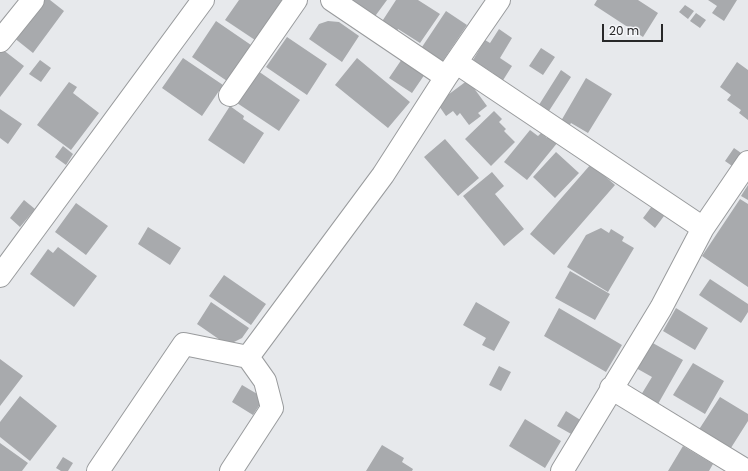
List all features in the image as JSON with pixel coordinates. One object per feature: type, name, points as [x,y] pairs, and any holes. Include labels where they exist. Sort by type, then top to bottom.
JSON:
[{"type":"street","points":[[0,41],[33,0]]},
{"type":"street","points":[[0,276],[204,0]]},
{"type":"street","points":[[230,96],[296,0]]},
{"type":"street","points":[[332,0],[452,70],[703,228]]},
{"type":"street","points":[[248,358],[383,175],[499,0]]},
{"type":"street","points":[[562,471],[610,388],[661,308],[703,228],[748,162]]},
{"type":"street","points":[[98,471],[184,344],[248,358],[265,381],[272,408],[231,471]]},
{"type":"street","points":[[610,388],[747,471]]},
{"type":"building","points":[[41,0],[50,0],[64,11],[33,53],[13,37]]},
{"type":"building","points":[[239,0],[282,0],[255,40],[225,20]]},
{"type":"building","points":[[347,0],[387,0],[373,19]]},
{"type":"building","points":[[396,0],[418,0],[440,14],[420,43],[398,29],[396,33],[381,23]]},
{"type":"building","points":[[597,0],[638,0],[658,13],[643,37],[594,5]]},
{"type":"building","points":[[708,0],[737,0],[724,21],[712,13],[717,6]]},
{"type":"building","points":[[685,5],[694,11],[688,19],[679,12]]},
{"type":"building","points":[[446,11],[467,25],[440,65],[420,50]]},
{"type":"building","points":[[696,13],[706,20],[700,28],[690,21]]},
{"type":"building","points":[[216,21],[251,45],[227,81],[192,57]]},
{"type":"building","points":[[328,21],[339,22],[359,36],[342,62],[309,39],[319,24]]},
{"type":"building","points":[[499,29],[512,38],[500,58],[512,66],[500,85],[490,78],[493,73],[473,60],[485,40],[490,43]]},
{"type":"building","points":[[287,37],[327,64],[307,95],[266,67]]},
{"type":"building","points":[[541,48],[555,57],[543,75],[529,66]]},
{"type":"building","points":[[2,49],[24,66],[0,97],[0,51]]},
{"type":"building","points":[[183,58],[223,85],[202,116],[162,88]]},
{"type":"building","points":[[357,58],[410,102],[388,128],[335,85]]},
{"type":"building","points":[[402,59],[425,74],[412,93],[389,78]]},
{"type":"building","points":[[40,60],[51,68],[41,82],[29,74]]},
{"type":"building","points":[[737,62],[748,70],[748,120],[739,113],[741,110],[727,100],[731,95],[720,87]]},
{"type":"building","points":[[561,70],[571,77],[547,114],[537,108]]},
{"type":"building","points":[[258,71],[300,100],[279,131],[237,103]]},
{"type":"building","points":[[586,78],[612,94],[588,133],[571,123],[569,126],[561,121]]},
{"type":"building","points":[[468,80],[487,106],[478,113],[481,116],[469,125],[460,113],[457,116],[453,111],[446,116],[437,103]]},
{"type":"building","points":[[69,82],[77,87],[73,93],[99,113],[71,150],[37,125]]},
{"type":"building","points":[[230,106],[244,116],[243,119],[264,133],[244,164],[208,140]]},
{"type":"building","points":[[0,109],[22,124],[8,144],[0,138]]},
{"type":"building","points":[[494,111],[502,119],[499,122],[506,129],[504,131],[515,142],[491,166],[465,139]]},
{"type":"building","points":[[530,130],[538,136],[541,133],[547,138],[549,135],[558,142],[527,180],[504,162]]},
{"type":"building","points":[[445,139],[479,178],[458,196],[424,157]]},
{"type":"building","points":[[63,146],[73,154],[66,165],[55,157]]},
{"type":"building","points":[[734,148],[744,155],[735,168],[725,161]]},
{"type":"building","points":[[556,152],[579,173],[555,198],[533,177]]},
{"type":"building","points":[[591,164],[615,185],[554,255],[530,234]]},
{"type":"building","points":[[492,172],[504,186],[495,194],[524,229],[504,246],[463,196]]},
{"type":"building","points":[[748,185],[748,200],[741,196]]},
{"type":"building","points":[[740,199],[748,204],[748,287],[702,256]]},
{"type":"building","points":[[24,200],[35,209],[20,227],[10,218]]},
{"type":"building","points":[[76,203],[108,226],[86,255],[55,232]]},
{"type":"building","points":[[652,206],[664,216],[655,228],[643,218]]},
{"type":"building","points":[[148,227],[181,248],[170,265],[138,244]]},
{"type":"building","points":[[601,228],[609,233],[611,229],[624,237],[622,241],[634,248],[608,292],[567,267],[586,235]]},
{"type":"building","points":[[58,247],[97,276],[74,307],[30,274],[48,249],[53,253]]},
{"type":"building","points":[[570,271],[610,294],[595,320],[555,298]]},
{"type":"building","points":[[224,275],[266,304],[251,325],[209,296]]},
{"type":"building","points":[[710,279],[748,304],[748,312],[741,323],[699,295]]},
{"type":"building","points":[[211,302],[249,328],[242,338],[234,342],[223,342],[197,324]]},
{"type":"building","points":[[476,302],[510,322],[494,351],[482,345],[486,338],[463,325]]},
{"type":"building","points":[[559,308],[622,345],[606,372],[544,336]]},
{"type":"building","points":[[676,308],[708,328],[695,350],[663,331]]},
{"type":"building","points":[[651,342],[683,360],[658,404],[641,395],[652,377],[636,368]]},
{"type":"building","points":[[0,359],[23,376],[0,406]]},
{"type":"building","points":[[693,363],[724,381],[705,414],[673,395]]},
{"type":"building","points":[[499,366],[511,372],[501,391],[489,385]]},
{"type":"building","points":[[242,385],[264,398],[253,415],[232,402]]},
{"type":"building","points":[[20,396],[57,426],[30,461],[0,437],[0,422]]},
{"type":"building","points":[[720,397],[748,414],[748,421],[729,451],[698,431]]},
{"type":"building","points":[[566,411],[582,421],[573,435],[557,426]]},
{"type":"building","points":[[525,419],[561,441],[545,468],[509,446]]},
{"type":"building","points":[[0,443],[28,463],[22,471],[0,471]]},
{"type":"building","points":[[382,445],[404,458],[402,462],[413,469],[412,471],[366,471]]},
{"type":"building","points":[[683,446],[713,464],[709,471],[668,471]]},
{"type":"building","points":[[63,457],[73,463],[68,471],[61,471],[56,468]]}]
